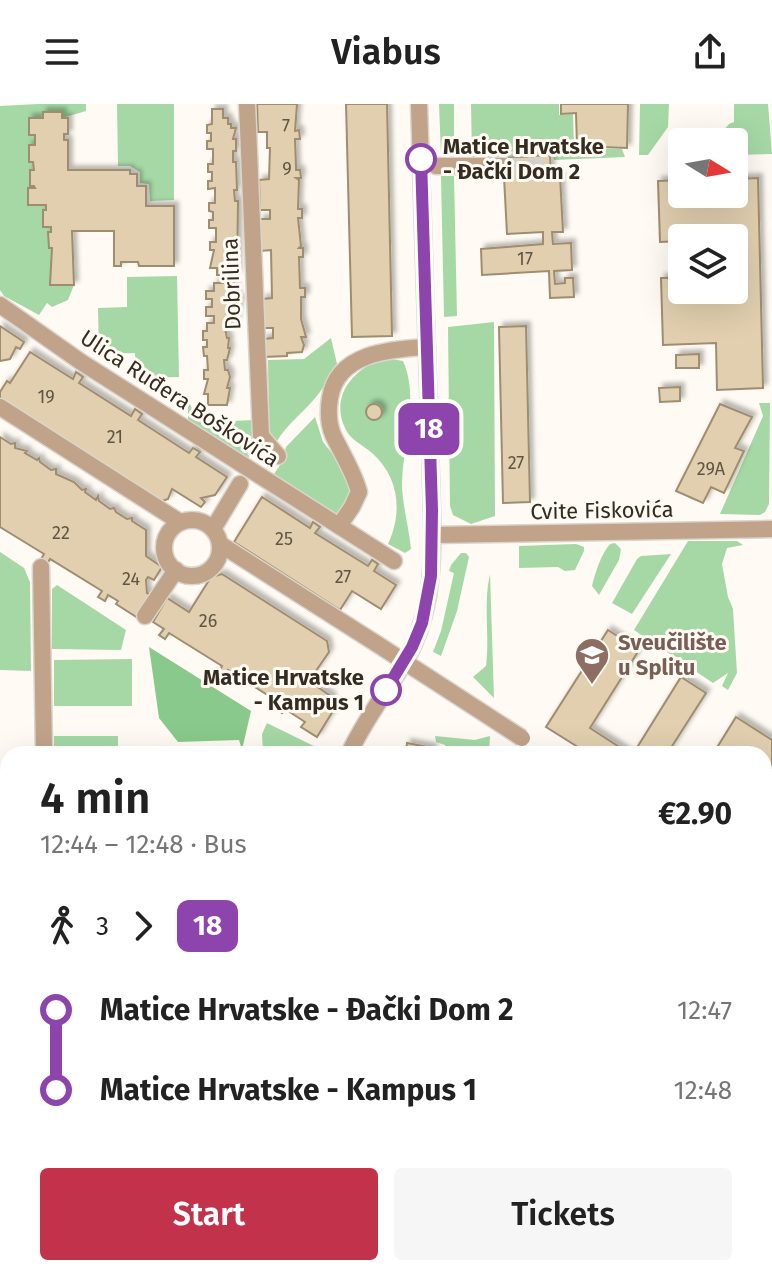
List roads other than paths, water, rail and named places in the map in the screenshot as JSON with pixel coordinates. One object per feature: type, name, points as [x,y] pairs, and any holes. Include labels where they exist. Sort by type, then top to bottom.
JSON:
[{"type":"street","name":"Dobrilina","points":[[247,104],[261,436],[278,456]]},
{"type":"street","points":[[354,746],[412,647],[422,623],[430,585],[433,535],[419,104]]},
{"type":"street","points":[[436,166],[504,166]]},
{"type":"street","name":"Ulica Ruđera Boškovića","points":[[0,305],[81,362],[394,561]]},
{"type":"street","points":[[339,526],[359,492],[332,434],[328,416],[331,392],[338,377],[363,357],[392,350],[427,347]]},
{"type":"street","points":[[0,407],[180,522]]},
{"type":"street","name":"Ulica Ruđera Boškovića","points":[[176,570],[191,576],[209,570],[219,554],[216,536],[240,484]]},
{"type":"street","points":[[145,616],[176,570],[167,561],[164,544],[167,535],[180,522],[194,520],[522,738]]},
{"type":"street","name":"Cvite Fiskovića","points":[[433,535],[772,529]]},
{"type":"street","points":[[41,567],[44,746]]},
{"type":"tunnel","points":[[504,166],[551,165]]},
{"type":"place","name":"Matice Hrvatske - Đački Dom 2","points":[[421,159]]},
{"type":"place","name":"Sveučilište u Splitu","points":[[592,686]]},
{"type":"place","name":"Matice Hrvatske - Kampus 1","points":[[386,690]]}]
